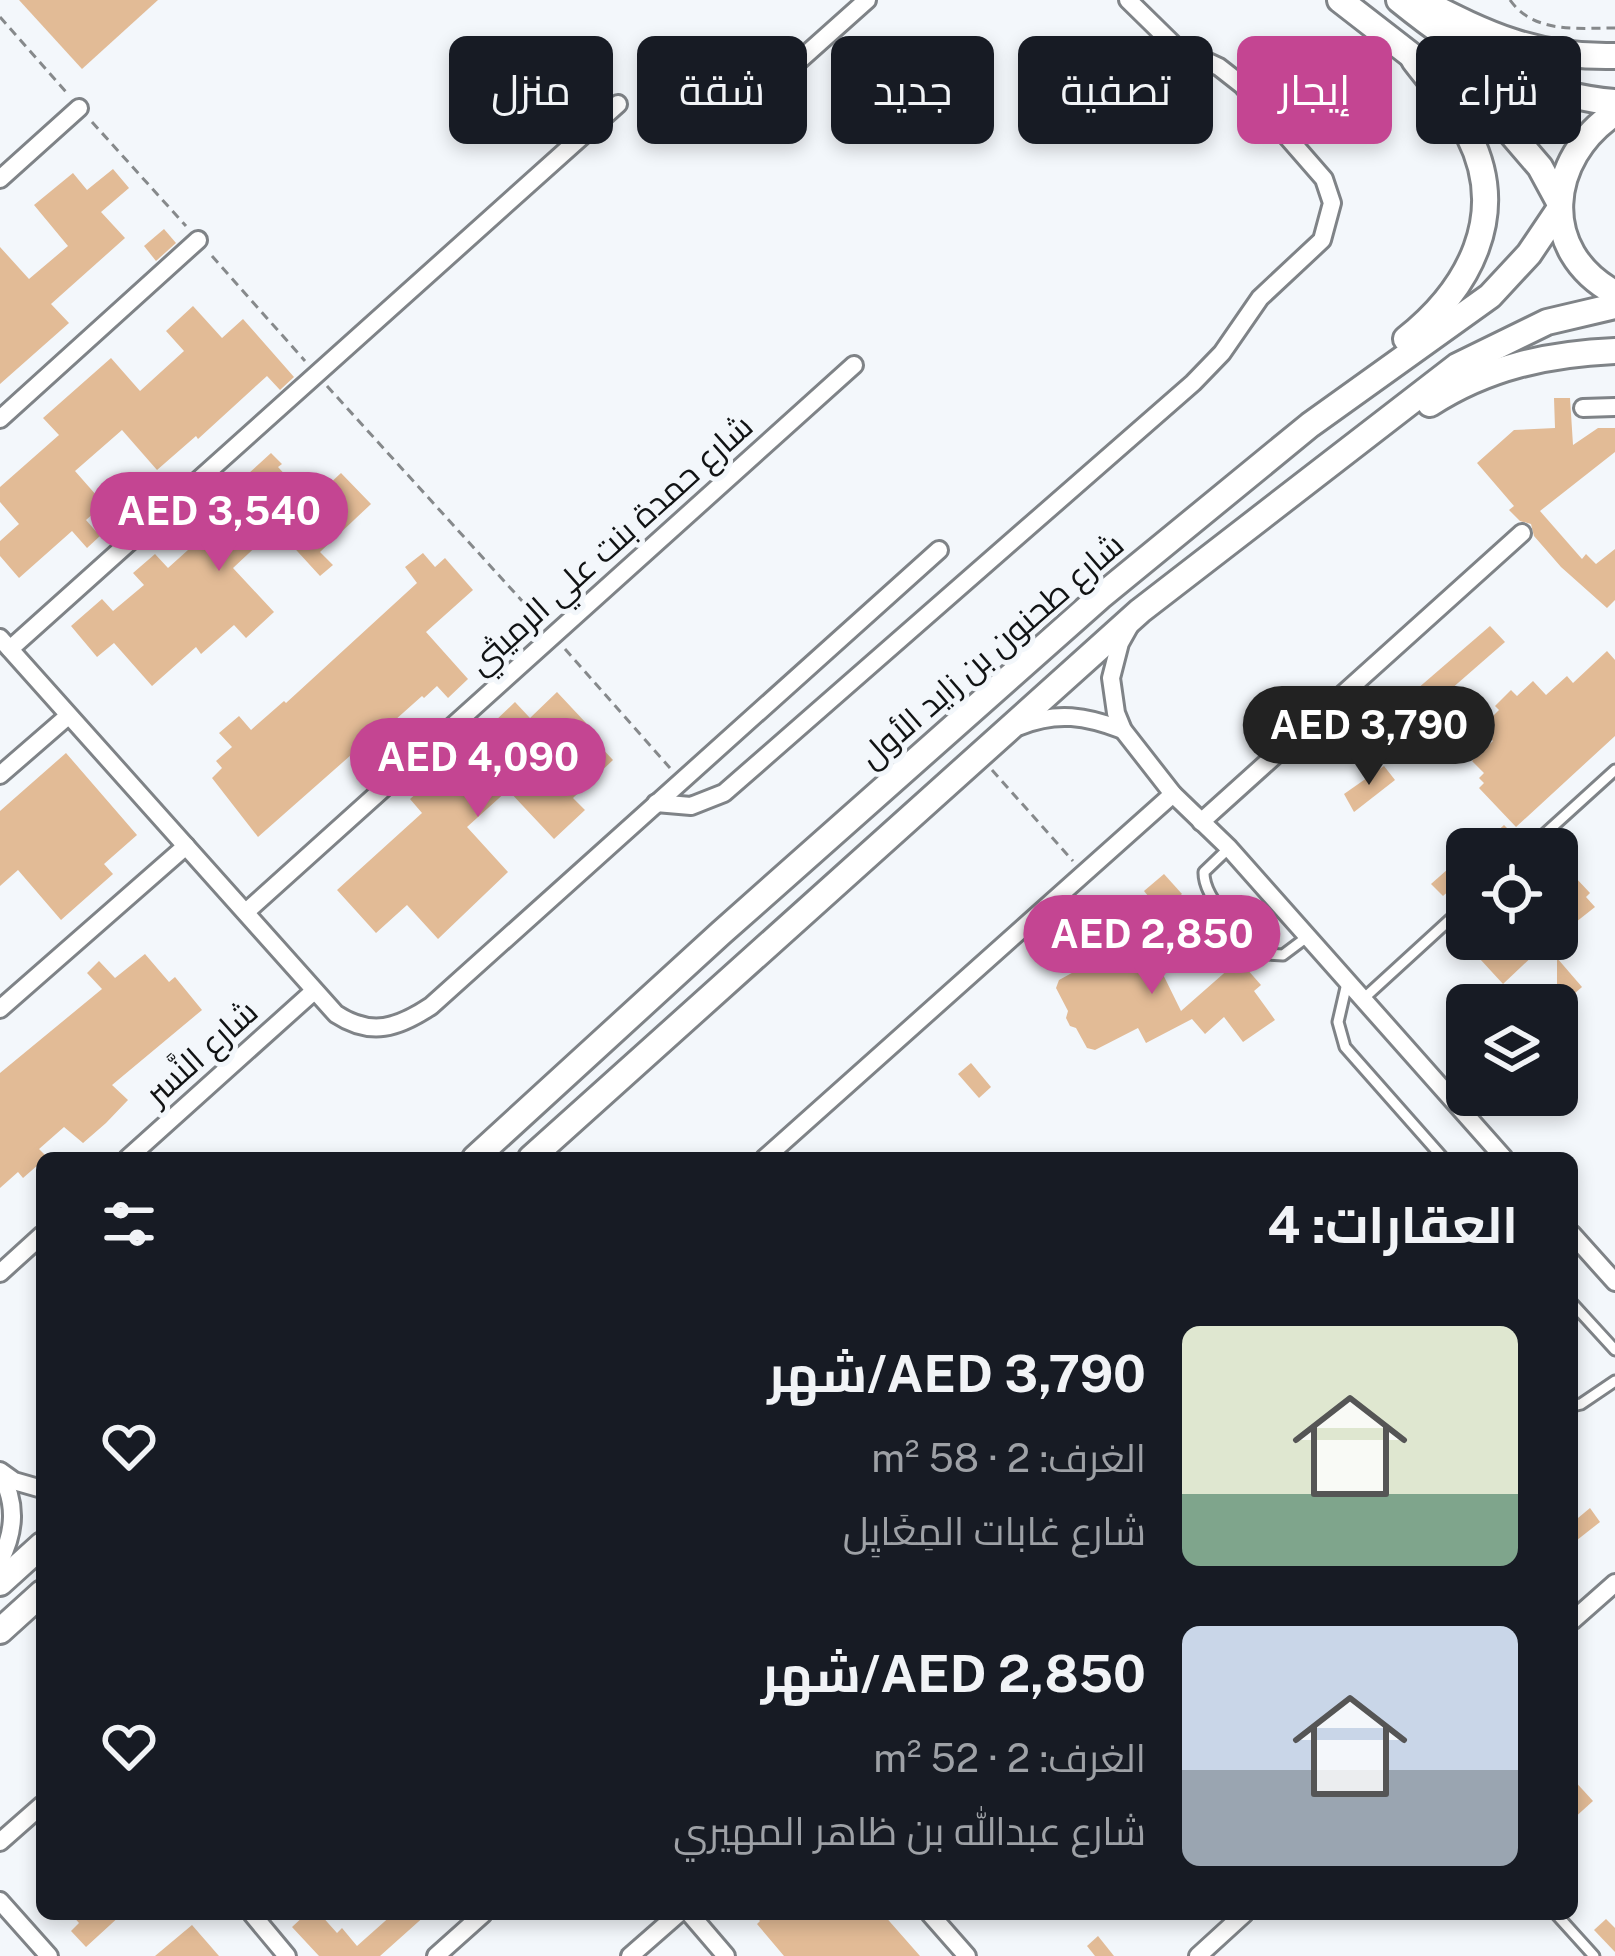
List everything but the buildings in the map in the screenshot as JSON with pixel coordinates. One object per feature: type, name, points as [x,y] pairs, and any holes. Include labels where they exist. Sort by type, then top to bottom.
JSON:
[{"type":"street","points":[[807,54],[867,0]]},
{"type":"street","points":[[656,803],[680,807],[703,803],[733,785],[1192,383],[1222,352],[1260,298],[1322,240],[1332,203],[1317,170],[1231,75],[1176,46],[1128,0]]},
{"type":"street","points":[[1340,0],[1509,131],[1540,166],[1559,205],[1572,252],[1585,271],[1615,292]]},
{"type":"street","points":[[1400,0],[1453,43],[1496,68],[1564,93],[1615,102]]},
{"type":"street","points":[[1420,0],[1516,46],[1580,57],[1615,56]]},
{"type":"street","points":[[1310,425],[1352,382],[1429,321],[1455,293],[1477,251],[1485,204],[1478,157],[1456,115],[1414,60]]},
{"type":"street","points":[[617,104],[5,644],[314,991],[352,1025],[392,1028],[431,1006],[940,550]]},
{"type":"street","points":[[0,179],[80,108]]},
{"type":"street","name":"شارع طحنون بن زايد الأول","points":[[482,1152],[1100,597],[1310,425],[1490,296],[1528,254],[1559,205],[1563,175],[1574,151],[1591,129],[1615,113]]},
{"type":"street","points":[[0,419],[198,240]]},
{"type":"street","name":"شارع طحنون بن زايد الأول","points":[[538,1152],[1139,611],[1339,455],[1486,349],[1547,322],[1615,306]]},
{"type":"street","points":[[1339,455],[1450,391],[1507,366],[1569,353],[1615,351]]},
{"type":"street","name":"شارع حمدة بنت علي الرميثي","points":[[246,912],[854,365]]},
{"type":"street","points":[[1583,408],[1615,407]]},
{"type":"street","points":[[1201,822],[1522,533]]},
{"type":"street","points":[[1139,611],[1120,643],[1111,678],[1123,730],[1173,794],[1229,848],[1499,1152]]},
{"type":"street","points":[[1006,732],[1064,715],[1084,716],[1123,730]]},
{"type":"street","points":[[0,775],[68,716]]},
{"type":"street","points":[[772,1152],[1173,794]]},
{"type":"street","points":[[0,1009],[186,846]]},
{"type":"street","name":"شارع النَّسر","points":[[135,1152],[314,991]]},
{"type":"street","points":[[0,1273],[36,1240]]},
{"type":"street","points":[[1578,1241],[1615,1282]]},
{"type":"street","points":[[0,1472],[36,1488]]},
{"type":"street","points":[[0,1472],[13,1505],[13,1526],[0,1561]]},
{"type":"street","points":[[0,1583],[36,1550]]},
{"type":"street","points":[[1578,1617],[1615,1583]]},
{"type":"street","points":[[0,1631],[36,1598]]},
{"type":"street","points":[[0,1842],[36,1810]]},
{"type":"street","points":[[0,1901],[49,1956]]},
{"type":"street","points":[[257,1920],[286,1956]]},
{"type":"street","points":[[436,1956],[476,1920]]},
{"type":"street","points":[[630,1956],[671,1920]]},
{"type":"street","points":[[695,1920],[726,1956]]},
{"type":"street","points":[[935,1920],[967,1956]]},
{"type":"street","points":[[1198,1956],[1237,1920]]},
{"type":"lane","points":[[1551,828],[1615,770]]},
{"type":"lane","points":[[1229,848],[1204,872],[1211,896],[1267,954],[1283,955],[1306,937]]},
{"type":"lane","points":[[1362,1000],[1446,923]]},
{"type":"lane","points":[[1347,982],[1338,1022],[1345,1047],[1437,1152]]},
{"type":"lane","points":[[1578,1310],[1615,1350]]},
{"type":"lane","points":[[1578,1404],[1615,1381]]},
{"type":"lane","points":[[1561,1920],[1594,1956]]},
{"type":"path","points":[[1510,0],[1525,16],[1543,24],[1615,28]]},
{"type":"path","points":[[0,17],[681,781]]},
{"type":"path","points":[[979,756],[1083,872]]}]
